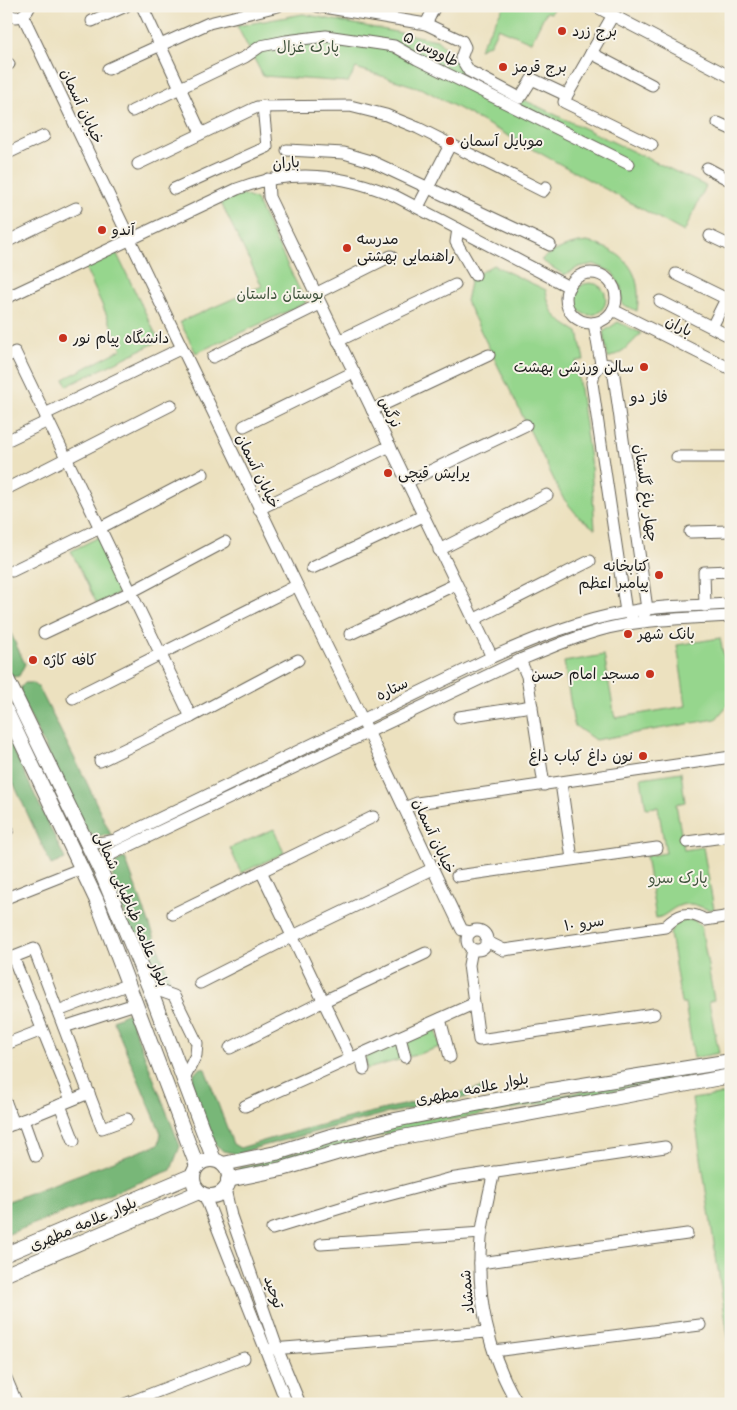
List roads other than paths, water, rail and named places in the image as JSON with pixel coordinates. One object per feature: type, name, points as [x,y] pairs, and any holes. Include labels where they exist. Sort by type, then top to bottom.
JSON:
[{"type":"main road","name":"بلوار علامه طباطبایی شمالی","points":[[6,677],[8,707],[96,899],[129,984],[195,1170]]},
{"type":"main road","name":"بلوار علامه طباطبایی شمالی","points":[[8,707],[83,836],[102,874],[218,1162]]},
{"type":"main road","name":"بلوار علامه مطهری","points":[[218,1162],[276,1153],[331,1136],[395,1120],[521,1095],[731,1061]]},
{"type":"main road","points":[[227,1185],[227,1172],[218,1162],[204,1160],[195,1170],[194,1184],[201,1193],[208,1196],[218,1195],[227,1185],[336,1153],[397,1138],[731,1076]]},
{"type":"main road","name":"بلوار علامه مطهری","points":[[6,1254],[195,1170]]},
{"type":"main road","name":"بلوار علامه مطهری","points":[[6,1274],[201,1193]]},
{"type":"street","points":[[6,12],[14,17],[23,16],[27,13],[30,6]]},
{"type":"street","points":[[92,21],[126,6]]},
{"type":"street","points":[[142,6],[201,133]]},
{"type":"street","points":[[108,69],[209,23],[278,6]]},
{"type":"street","points":[[317,6],[426,24],[462,41],[464,47],[461,58],[469,71],[520,98],[532,79],[566,95],[566,97]]},
{"type":"street","points":[[426,24],[435,6]]},
{"type":"street","points":[[595,6],[731,77]]},
{"type":"street","points":[[613,15],[564,102],[652,145]]},
{"type":"street","name":"خیابان آسمان","points":[[23,16],[129,240],[296,586],[327,646],[432,869],[462,930],[471,932]]},
{"type":"street","name":"طاووس ۵","points":[[132,111],[245,57],[262,46],[326,36],[394,46],[628,164]]},
{"type":"street","points":[[591,53],[652,84]]},
{"type":"street","points":[[174,189],[267,147],[262,106]]},
{"type":"street","points":[[138,164],[262,106],[350,106],[386,115],[418,128],[543,191],[546,187]]},
{"type":"street","points":[[718,123],[731,129]]},
{"type":"street","points":[[6,154],[44,136]]},
{"type":"street","points":[[418,208],[450,145]]},
{"type":"street","points":[[288,150],[344,153],[371,161],[550,245]]},
{"type":"street","points":[[707,168],[731,181]]},
{"type":"street","name":"باران","points":[[6,298],[237,189],[268,179],[315,176],[369,185],[418,208],[569,287]]},
{"type":"street","name":"نرگس","points":[[268,179],[269,197],[492,657]]},
{"type":"street","points":[[6,242],[76,208]]},
{"type":"street","points":[[458,229],[456,242],[476,275]]},
{"type":"street","points":[[710,236],[731,246]]},
{"type":"street","points":[[213,357],[391,256]]},
{"type":"street","points":[[596,274],[604,277],[610,282],[615,291],[616,300],[613,310],[607,317],[594,323],[581,321],[573,316],[568,307],[566,297],[569,287],[580,276],[596,274]]},
{"type":"street","points":[[676,274],[728,300],[712,327]]},
{"type":"street","points":[[338,341],[455,285]]},
{"type":"street","points":[[660,301],[731,337]]},
{"type":"street","name":"باران","points":[[613,310],[731,369]]},
{"type":"street","name":"چهار باغ گلستان","points":[[594,323],[605,365],[614,376],[647,609]]},
{"type":"street","points":[[6,441],[182,348]]},
{"type":"street","points":[[11,354],[47,418],[191,717]]},
{"type":"street","points":[[372,410],[489,356]]},
{"type":"street","points":[[605,365],[594,373],[592,383],[626,612],[639,623],[647,609]]},
{"type":"street","points":[[244,426],[354,372]]},
{"type":"street","points":[[6,489],[171,405]]},
{"type":"street","points":[[407,482],[526,425]]},
{"type":"street","points":[[259,509],[390,446]]},
{"type":"street","points":[[677,457],[731,457]]},
{"type":"street","points":[[12,571],[100,528],[203,474]]},
{"type":"street","points":[[439,550],[547,495]]},
{"type":"street","points":[[312,568],[423,516]]},
{"type":"street","points":[[690,532],[731,532]]},
{"type":"street","points":[[44,633],[131,592],[224,542]]},
{"type":"street","points":[[473,620],[590,561]]},
{"type":"street","points":[[705,606],[704,572],[731,571]]},
{"type":"street","points":[[350,634],[456,584]]},
{"type":"street","points":[[73,698],[296,586]]},
{"type":"street","name":"ستاره","points":[[102,874],[101,867],[117,845],[361,720],[492,657],[540,637],[626,612],[731,604]]},
{"type":"street","name":"ستاره","points":[[83,836],[86,842],[117,845],[368,733],[520,660],[573,639],[609,628],[639,623],[731,616]]},
{"type":"street","points":[[100,761],[191,717],[298,660]]},
{"type":"street","points":[[520,660],[527,676],[544,785]]},
{"type":"street","points":[[459,717],[532,706]]},
{"type":"street","points":[[404,808],[417,803],[731,757]]},
{"type":"street","points":[[561,783],[572,859]]},
{"type":"street","points":[[173,914],[373,817]]},
{"type":"street","points":[[687,842],[731,836]]},
{"type":"street","points":[[457,876],[657,848]]},
{"type":"street","points":[[6,898],[82,868]]},
{"type":"street","points":[[200,983],[432,869]]},
{"type":"street","points":[[261,870],[324,1001],[364,1069]]},
{"type":"street","name":"سرو ۱۰","points":[[486,942],[504,950],[665,926],[674,918],[685,914],[697,916],[705,920],[731,916]]},
{"type":"street","points":[[472,948],[481,948],[486,942],[483,933],[477,930],[471,932],[467,940],[472,948],[469,965],[479,1040],[654,1014]]},
{"type":"street","points":[[74,1141],[66,1103],[42,1030],[10,958],[34,949],[102,1128],[127,1119]]},
{"type":"street","points":[[230,1048],[426,953]]},
{"type":"street","points":[[58,1011],[129,984]]},
{"type":"street","points":[[148,987],[174,996],[197,1043],[196,1055],[184,1079]]},
{"type":"street","points":[[64,1027],[135,1004]]},
{"type":"street","points":[[245,1106],[474,1004]]},
{"type":"street","points":[[440,1018],[450,1057]]},
{"type":"street","points":[[6,1044],[42,1030]]},
{"type":"street","points":[[400,1037],[405,1058]]},
{"type":"street","points":[[14,1124],[89,1093]]},
{"type":"street","points":[[6,1103],[14,1124],[36,1156]]},
{"type":"street","points":[[272,1229],[347,1206],[449,1179],[665,1147]]},
{"type":"street","name":"شمشاد","points":[[494,1172],[482,1233],[479,1280],[487,1332],[518,1404]]},
{"type":"street","name":"توحید","points":[[227,1185],[231,1216],[277,1348],[300,1404]]},
{"type":"street","name":"توحید","points":[[201,1193],[287,1404]]},
{"type":"street","points":[[321,1244],[482,1233]]},
{"type":"street","points":[[480,1262],[687,1234]]},
{"type":"street","points":[[494,1351],[700,1325]]},
{"type":"street","points":[[266,1351],[277,1348],[487,1332]]},
{"type":"street","points":[[125,1404],[244,1358]]},
{"type":"street","points":[[6,1378],[16,1404]]},
{"type":"place","name":"برج زرد","points":[[562,31]]},
{"type":"place","name":"برج قرمز","points":[[503,67]]},
{"type":"place","name":"موبایل آسمان","points":[[450,141]]},
{"type":"place","name":"آندو","points":[[102,230]]},
{"type":"place","name":"مدرسه راهنمایی بهشتی","points":[[347,248]]},
{"type":"place","name":"دانشگاه پیام نور","points":[[63,338]]},
{"type":"place","name":"سالن ورزشی بهشت","points":[[644,367]]},
{"type":"place","name":"یرایش قیچی","points":[[388,473]]},
{"type":"place","name":"کتابخانه پیامبر اعظم","points":[[659,575]]},
{"type":"place","name":"بانک شهر","points":[[628,634]]},
{"type":"place","name":"کافه کاژه","points":[[33,660]]},
{"type":"place","name":"مسجد امام حسن","points":[[650,674]]},
{"type":"place","name":"نون داغ کباب داغ","points":[[643,756]]},
{"type":"district","name":"فاز دو","points":[[649,396]]},
{"type":"park label","name":"پارک غزال","points":[[308,47]]},
{"type":"park label","name":"بوستان داستان","points":[[280,294]]},
{"type":"park label","name":"پارک سرو","points":[[678,878]]}]
